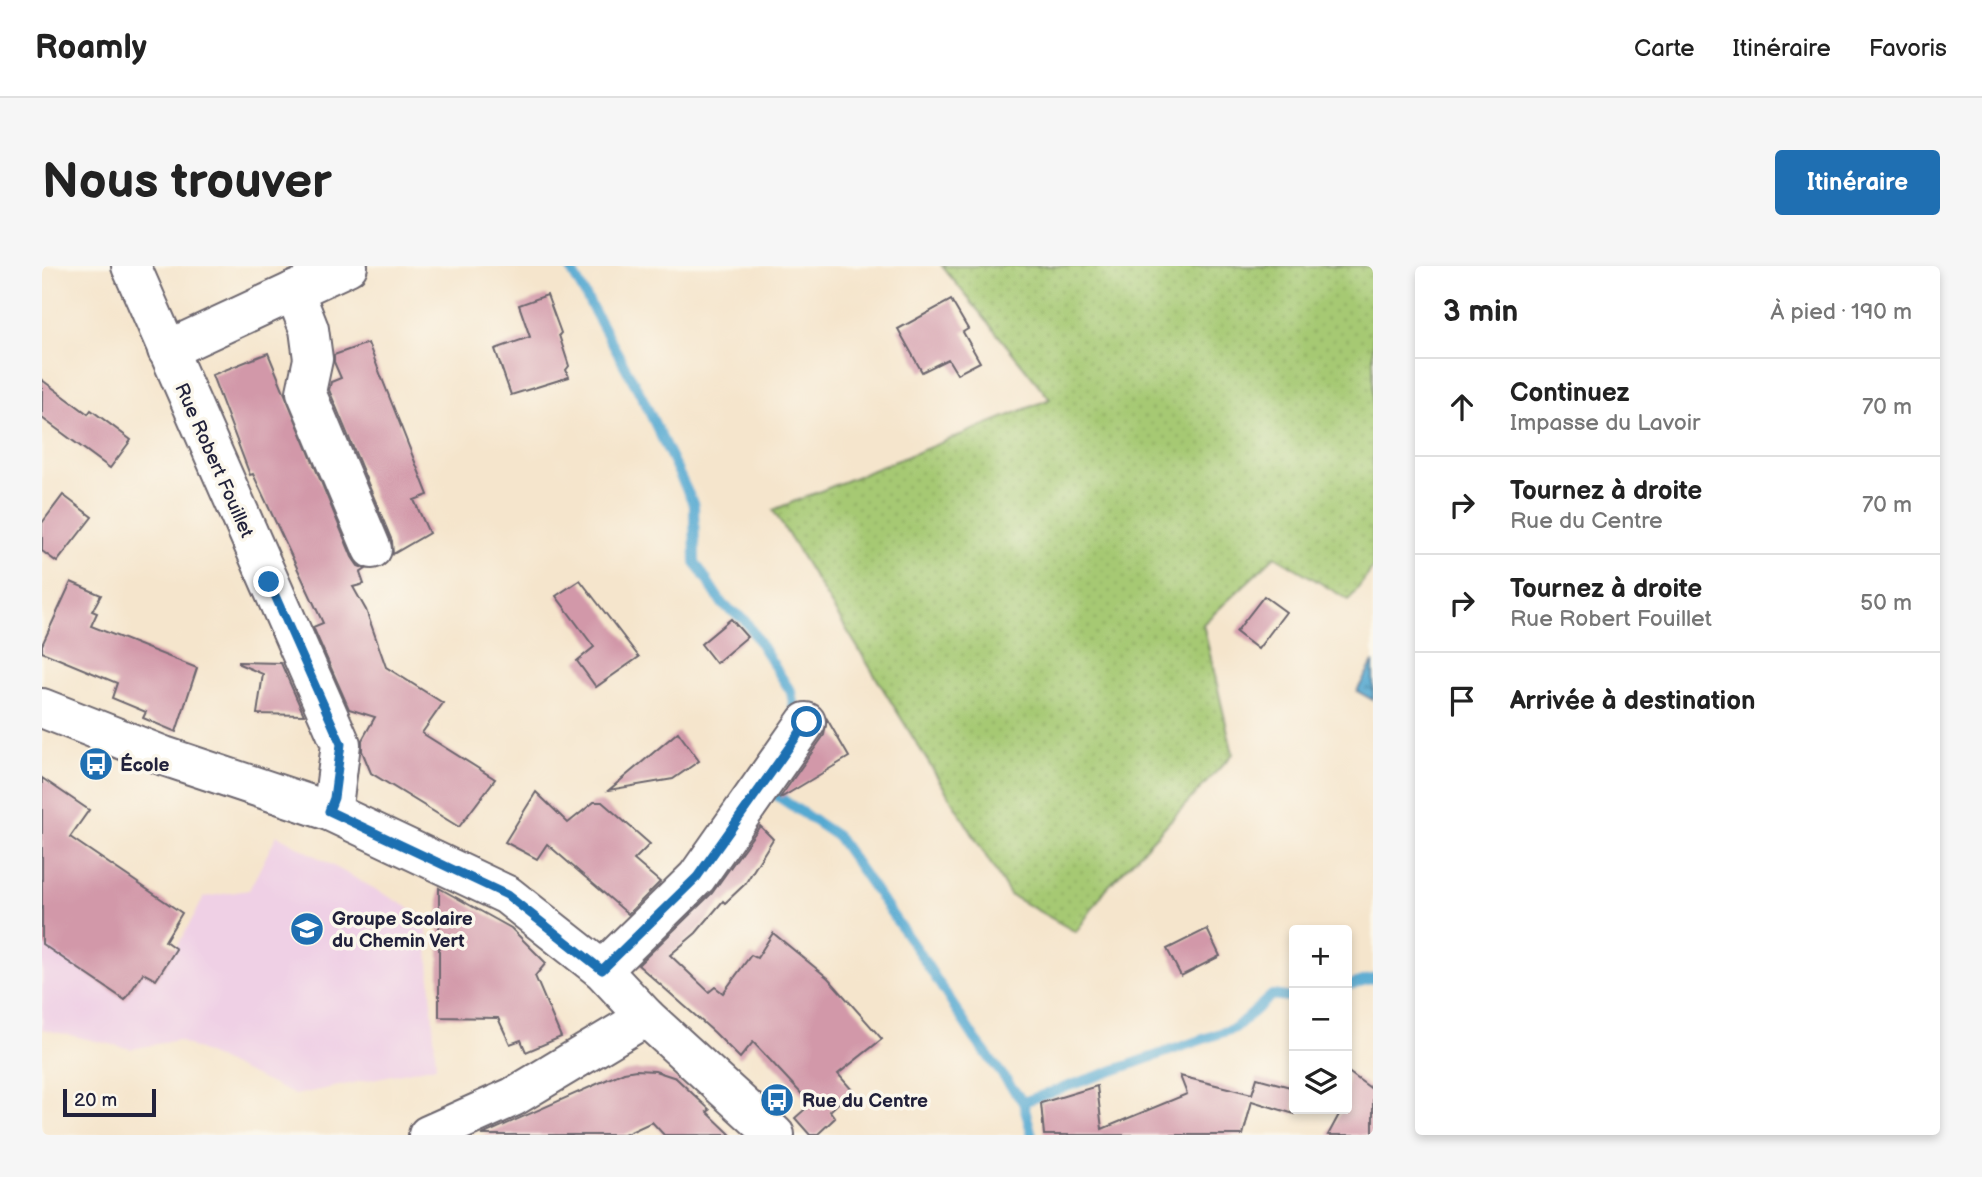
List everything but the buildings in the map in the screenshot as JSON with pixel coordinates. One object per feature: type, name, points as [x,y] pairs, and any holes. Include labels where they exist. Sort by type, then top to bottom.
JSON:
[{"type":"street","name":"Rue Robert Fouillet","points":[[131,266],[341,744],[334,798],[329,811]]},
{"type":"street","points":[[167,350],[348,266]]},
{"type":"street","points":[[294,291],[309,329],[313,359],[306,392],[372,549]]},
{"type":"street","points":[[42,708],[164,756],[329,811],[507,895],[602,970],[646,1017],[775,1135]]},
{"type":"street","points":[[602,970],[697,877],[807,722]]},
{"type":"street","points":[[428,1135],[513,1097],[646,1017]]},
{"type":"shaded area","name":"Groupe Scolaire du Chemin Vert","points":[[42,778],[89,810],[70,838],[182,913],[165,941],[176,949],[204,897],[249,890],[277,835],[426,917],[436,1066],[295,1095],[177,1040],[132,1049],[42,1029]]},
{"type":"green space","points":[[942,266],[1373,266],[1373,568],[1349,600],[1275,556],[1203,624],[1233,754],[1106,889],[1076,932],[1010,895],[773,510],[1050,399]]},
{"type":"water","points":[[1373,662],[1373,700],[1357,691]]},
{"type":"waterway","points":[[569,266],[642,397],[694,505],[695,562],[723,605],[745,620],[791,692],[793,719]]},
{"type":"waterway","points":[[770,791],[837,836],[922,957],[975,1039],[1023,1102]]},
{"type":"waterway","points":[[1352,984],[1373,978]]},
{"type":"waterway","points":[[1032,1135],[1023,1102],[1235,1028],[1272,995],[1289,997]]},
{"type":"place","name":"École","points":[[96,764]]},
{"type":"place","name":"Groupe Scolaire du Chemin Vert","points":[[307,929]]},
{"type":"place","name":"Rue du Centre","points":[[777,1100]]},
{"type":"route","points":[[269,582],[341,744],[334,798],[329,811],[507,895],[602,970],[697,877],[807,722]]}]
